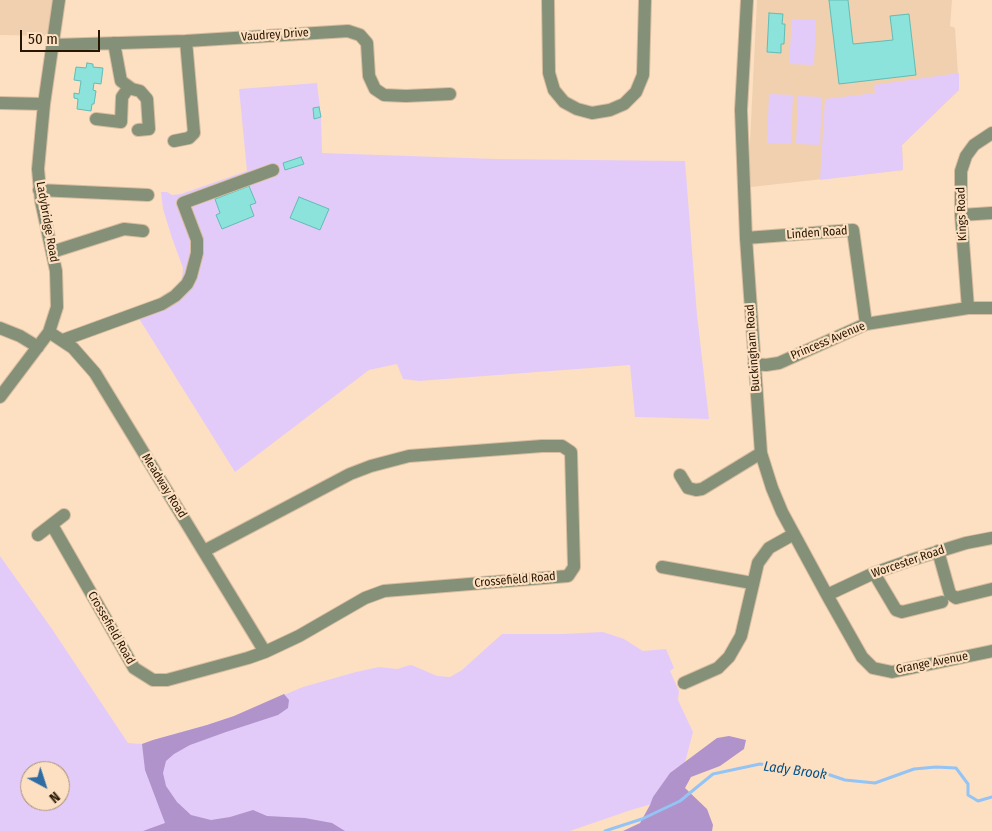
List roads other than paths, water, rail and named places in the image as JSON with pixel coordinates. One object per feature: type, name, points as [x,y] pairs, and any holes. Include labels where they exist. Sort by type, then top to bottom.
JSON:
[{"type":"street","name":"Ladybridge Road","points":[[0,397],[49,332],[57,307],[56,271],[39,190],[38,169],[44,104],[59,0]]},
{"type":"street","points":[[548,0],[549,73],[554,90],[564,102],[577,109],[592,113],[610,110],[624,104],[636,92],[643,75],[645,0]]},
{"type":"street","name":"Buckingham Road","points":[[747,0],[741,110],[746,238],[761,453],[772,488],[794,534],[862,657],[873,668]]},
{"type":"street","name":"Vaudrey Drive","points":[[53,45],[186,41],[348,31],[360,35],[368,43],[369,76],[375,89],[384,95],[450,94]]},
{"type":"street","points":[[174,141],[189,138],[194,133],[186,41]]},
{"type":"street","points":[[114,43],[119,75],[124,84],[140,91],[147,99],[149,129],[138,130]]},
{"type":"street","points":[[96,119],[120,122],[122,98],[129,87]]},
{"type":"street","points":[[0,103],[44,104]]},
{"type":"street","name":"Kings Road","points":[[968,308],[961,215],[960,171],[966,156],[974,144],[992,134]]},
{"type":"street","points":[[63,340],[162,304],[175,296],[187,284],[197,253],[197,240],[184,203],[273,170]]},
{"type":"street","points":[[39,190],[148,195]]},
{"type":"street","points":[[961,215],[992,214]]},
{"type":"street","points":[[52,252],[124,229],[143,231]]},
{"type":"street","name":"Linden Road","points":[[746,238],[854,230],[866,324]]},
{"type":"street","name":"Princess Avenue","points":[[754,364],[779,363],[866,324],[968,308],[992,308]]},
{"type":"street","points":[[0,328],[20,336],[38,347]]},
{"type":"street","name":"Meadway Road","points":[[49,332],[63,340],[79,354],[95,373],[265,652]]},
{"type":"street","name":"Crossefield Road","points":[[52,525],[134,668],[153,680],[167,680],[265,652],[299,636],[365,598],[384,591],[568,576],[574,567],[571,452],[562,446],[542,446],[409,456],[371,466],[350,474],[204,551]]},
{"type":"street","points":[[680,475],[688,488],[702,489],[761,453]]},
{"type":"street","points":[[38,535],[64,515]]},
{"type":"street","points":[[684,682],[718,668],[732,652],[742,636],[752,583],[762,555],[769,548],[794,534]]},
{"type":"street","name":"Worcester Road","points":[[827,595],[874,573],[938,551],[992,538]]},
{"type":"street","points":[[938,551],[950,594],[956,598],[992,589]]},
{"type":"street","points":[[662,567],[752,583]]},
{"type":"street","points":[[874,573],[896,610],[902,612],[942,602]]},
{"type":"street","name":"Grange Avenue","points":[[873,668],[892,672],[992,651]]},
{"type":"waterway","name":"Lady Brook","points":[[605,831],[642,819],[680,801],[713,774],[760,764],[818,771],[845,780],[875,783],[914,769],[956,768],[968,784],[968,795],[978,801],[992,797]]}]
